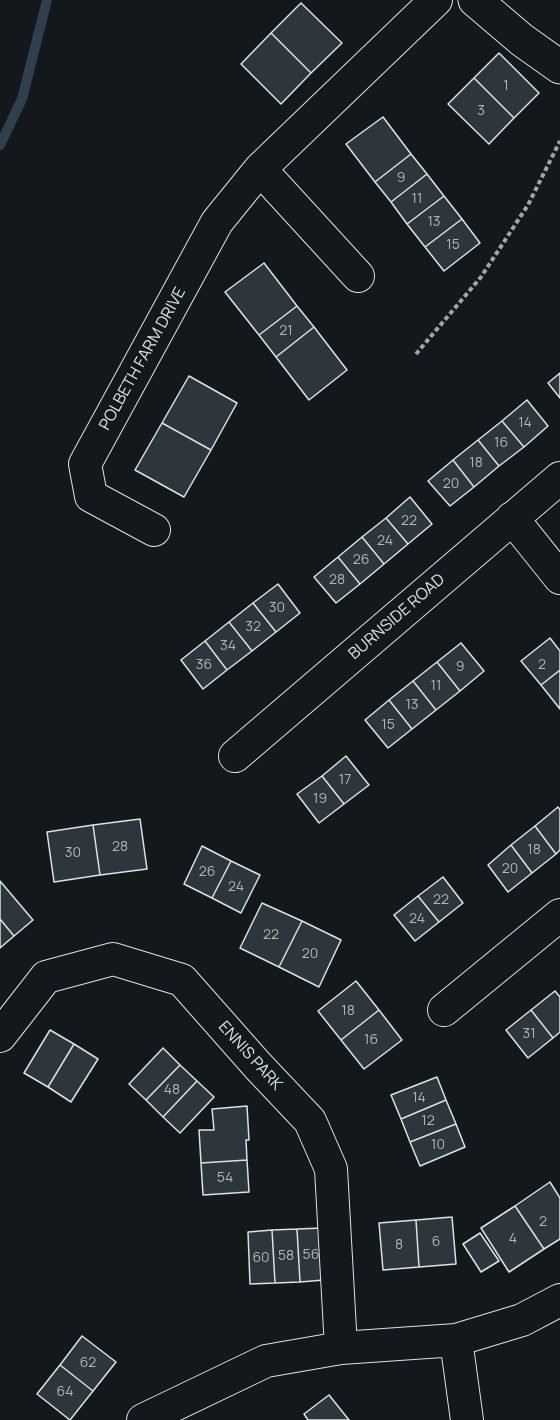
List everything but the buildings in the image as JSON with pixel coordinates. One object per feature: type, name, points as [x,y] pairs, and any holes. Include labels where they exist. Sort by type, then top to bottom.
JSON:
[{"type":"street","name":"POLBETH FARM DRIVE","points":[[154,530],[91,496],[85,464],[217,222],[260,169],[436,0]]},
{"type":"street","points":[[475,0],[522,40],[560,67]]},
{"type":"street","points":[[260,169],[358,276]]},
{"type":"street","name":"BURNSIDE ROAD","points":[[235,756],[560,478]]},
{"type":"street","points":[[512,518],[560,578]]},
{"type":"street","points":[[444,1010],[560,915]]},
{"type":"street","name":"ENNIS PARK","points":[[0,1036],[46,977],[113,959],[182,980],[310,1121],[331,1169],[341,1348]]},
{"type":"street","points":[[143,1420],[266,1361],[341,1348],[456,1340],[522,1320],[560,1300]]},
{"type":"street","points":[[456,1340],[466,1420]]},
{"type":"path","points":[[416,354],[481,277],[528,205],[560,141]]},
{"type":"waterway","points":[[0,145],[22,99],[47,0]]}]
